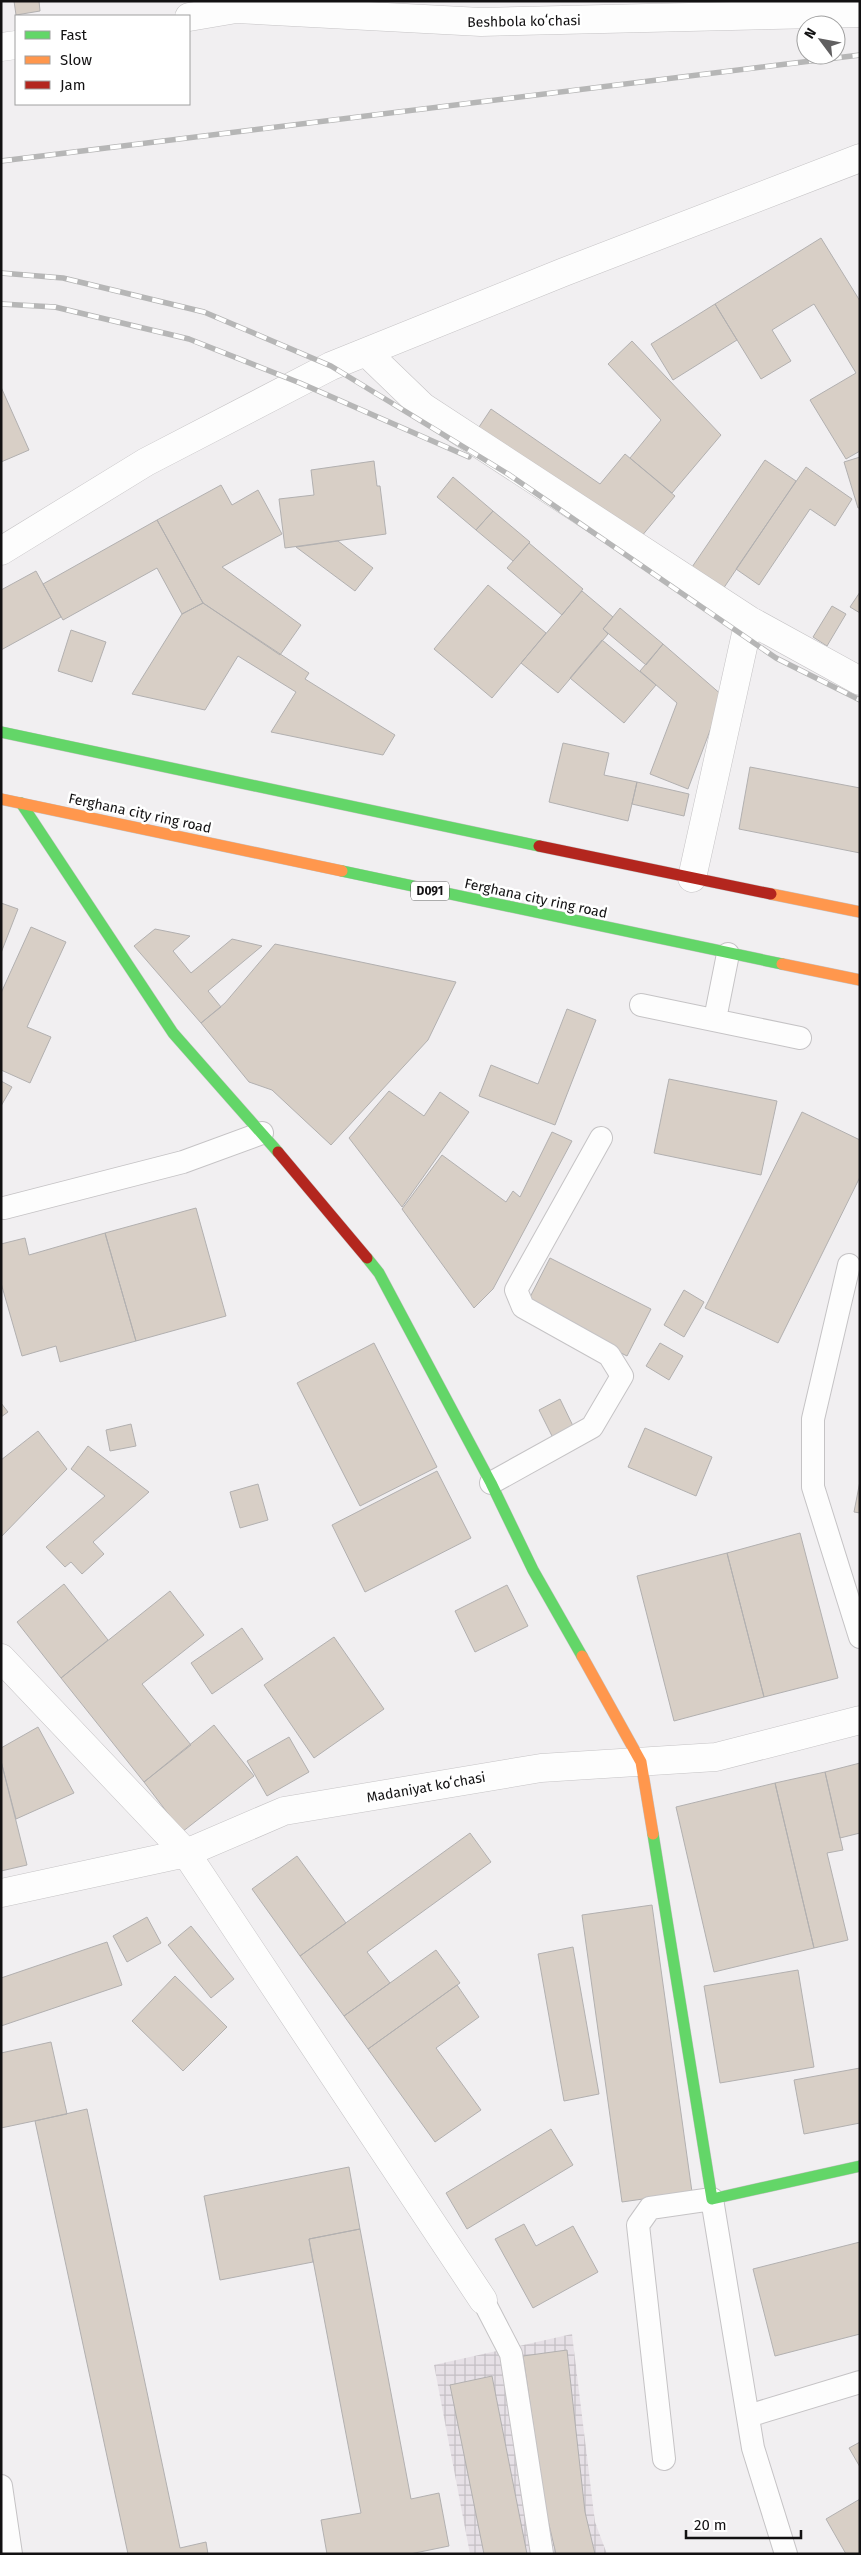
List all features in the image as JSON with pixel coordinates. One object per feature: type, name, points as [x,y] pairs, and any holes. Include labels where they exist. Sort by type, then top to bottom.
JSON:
[{"type":"main road","points":[[1,732],[341,806],[860,912]]},
{"type":"main road","name":"Ferghana city ring road","points":[[1,799],[728,954],[860,980]]},
{"type":"main road","points":[[21,803],[173,1033],[262,1133],[379,1273],[491,1483],[533,1570],[641,1762],[712,2199],[860,2166]]},
{"type":"street","name":"Beshbola koʻchasi","points":[[190,17],[236,9],[481,22],[860,13]]},
{"type":"street","points":[[1,47],[15,45]]},
{"type":"street","points":[[1,551],[146,462],[331,366],[564,272],[860,158]]},
{"type":"street","points":[[367,353],[423,407],[749,620],[860,682]]},
{"type":"street","points":[[692,878],[749,620]]},
{"type":"street","points":[[1,1658],[186,1853],[483,2300]]},
{"type":"street","name":"Madaniyat koʻchasi","points":[[1,1892],[186,1853],[284,1811],[541,1768],[716,1757],[860,1720]]},
{"type":"lane","points":[[715,1019],[728,954]]},
{"type":"lane","points":[[641,1005],[800,1038]]},
{"type":"lane","points":[[4,1208],[183,1162],[262,1133]]},
{"type":"lane","points":[[491,1483],[592,1427],[622,1376],[609,1355],[524,1307],[516,1290],[601,1138]]},
{"type":"lane","points":[[849,1265],[813,1419],[813,1487],[860,1637]]},
{"type":"lane","points":[[664,2459],[638,2225],[650,2208],[712,2199],[753,2448],[786,2554]]},
{"type":"lane","points":[[483,2300],[511,2354],[542,2554]]},
{"type":"lane","points":[[748,2416],[860,2382]]},
{"type":"lane","points":[[1,2486],[11,2554]]},
{"type":"shaded area","points":[[572,2334],[595,2522],[607,2554],[470,2554],[434,2365]]},
{"type":"building","points":[[14,1],[39,1],[40,11],[16,15]]},
{"type":"building","points":[[821,238],[860,301],[860,451],[846,459],[810,400],[856,373],[814,304],[772,330],[791,361],[761,379],[715,304]]},
{"type":"building","points":[[715,304],[737,340],[673,380],[651,344]]},
{"type":"building","points":[[632,341],[721,435],[672,493],[630,458],[661,420],[608,364]]},
{"type":"building","points":[[1,387],[29,450],[1,462]]},
{"type":"building","points":[[491,409],[600,484],[625,454],[675,496],[636,543],[475,433]]},
{"type":"building","points":[[860,457],[860,508],[858,508],[844,462]]},
{"type":"building","points":[[765,460],[796,481],[721,592],[690,570]]},
{"type":"building","points":[[374,461],[377,486],[380,486],[386,534],[285,548],[279,499],[314,495],[311,470]]},
{"type":"building","points":[[806,467],[852,499],[835,526],[810,509],[759,585],[736,569]]},
{"type":"building","points":[[453,477],[493,511],[476,530],[437,497]]},
{"type":"building","points":[[221,485],[232,505],[258,490],[282,534],[222,567],[301,625],[280,655],[203,603],[157,520]]},
{"type":"building","points":[[493,511],[530,542],[513,561],[476,530]]},
{"type":"building","points":[[157,520],[203,603],[182,614],[157,568],[63,620],[43,584]]},
{"type":"building","points":[[338,541],[373,568],[355,591],[296,547]]},
{"type":"building","points":[[529,543],[583,589],[562,615],[507,568]]},
{"type":"building","points":[[36,571],[61,617],[1,650],[1,590]]},
{"type":"building","points":[[488,585],[546,633],[492,698],[434,649]]},
{"type":"building","points":[[582,591],[613,617],[603,629],[608,634],[558,693],[521,663]]},
{"type":"building","points":[[860,592],[860,613],[850,607]]},
{"type":"building","points":[[203,603],[309,673],[305,679],[395,735],[383,755],[271,732],[296,692],[238,656],[205,710],[132,694],[182,614]]},
{"type":"building","points":[[832,606],[846,614],[827,646],[813,637]]},
{"type":"building","points":[[620,608],[663,644],[646,665],[603,629]]},
{"type":"building","points":[[71,630],[106,642],[92,682],[58,671]]},
{"type":"building","points":[[602,640],[656,685],[624,723],[570,678]]},
{"type":"building","points":[[663,644],[723,696],[688,789],[650,774],[677,703],[640,671]]},
{"type":"building","points":[[563,743],[609,753],[604,775],[637,782],[628,821],[549,802]]},
{"type":"building","points":[[750,767],[860,788],[860,853],[739,829]]},
{"type":"building","points":[[637,782],[689,794],[684,816],[632,804]]},
{"type":"building","points":[[1,903],[18,909],[1,953]]},
{"type":"building","points":[[31,927],[66,942],[27,1027],[51,1037],[30,1083],[1,1070],[1,993]]},
{"type":"building","points":[[155,929],[190,936],[173,951],[191,973],[232,939],[262,946],[208,991],[221,1007],[201,1023],[134,946]]},
{"type":"building","points":[[275,944],[456,982],[428,1040],[331,1145],[272,1090],[249,1082],[201,1023],[225,1003]]},
{"type":"building","points":[[567,1009],[596,1020],[555,1125],[479,1096],[491,1065],[538,1084]]},
{"type":"building","points":[[669,1079],[777,1101],[761,1175],[654,1153]]},
{"type":"building","points":[[1,1081],[12,1087],[1,1106]]},
{"type":"building","points":[[389,1091],[424,1116],[440,1092],[469,1112],[402,1207],[349,1138]]},
{"type":"building","points":[[802,1112],[860,1140],[860,1177],[778,1343],[705,1308]]},
{"type":"building","points":[[552,1132],[572,1141],[493,1289],[474,1308],[402,1209],[442,1155],[506,1202],[513,1191],[520,1197]]},
{"type":"building","points":[[196,1208],[226,1316],[136,1341],[105,1233]]},
{"type":"building","points":[[105,1233],[136,1341],[60,1362],[56,1346],[22,1356],[1,1283],[1,1244],[25,1238],[29,1255]]},
{"type":"building","points":[[550,1258],[651,1309],[627,1356],[526,1305]]},
{"type":"building","points":[[684,1290],[704,1302],[684,1337],[664,1325]]},
{"type":"building","points":[[374,1343],[437,1467],[360,1506],[297,1383]]},
{"type":"building","points":[[660,1343],[683,1356],[669,1380],[646,1366]]},
{"type":"building","points":[[560,1399],[574,1428],[553,1438],[539,1410]]},
{"type":"building","points":[[1,1403],[8,1412],[1,1417]]},
{"type":"building","points":[[131,1424],[136,1446],[110,1451],[106,1430]]},
{"type":"building","points":[[645,1428],[712,1457],[696,1496],[628,1467]]},
{"type":"building","points":[[38,1431],[67,1469],[1,1537],[1,1460]]},
{"type":"building","points":[[88,1446],[149,1492],[93,1542],[104,1554],[82,1574],[71,1562],[65,1567],[46,1547],[105,1496],[71,1469]]},
{"type":"building","points":[[437,1471],[471,1538],[365,1592],[332,1525]]},
{"type":"building","points":[[860,1481],[860,1513],[854,1512]]},
{"type":"building","points":[[258,1484],[268,1520],[240,1528],[230,1492]]},
{"type":"building","points":[[800,1533],[838,1678],[764,1697],[727,1553]]},
{"type":"building","points":[[727,1553],[764,1697],[674,1721],[637,1576]]},
{"type":"building","points":[[64,1584],[108,1640],[61,1678],[17,1622]]},
{"type":"building","points":[[507,1585],[528,1626],[475,1652],[455,1611]]},
{"type":"building","points":[[170,1591],[204,1635],[142,1684],[191,1745],[144,1782],[61,1678]]},
{"type":"building","points":[[242,1628],[263,1659],[212,1694],[191,1663]]},
{"type":"building","points":[[334,1637],[384,1709],[314,1758],[264,1685]]},
{"type":"building","points":[[214,1725],[254,1776],[182,1832],[144,1782]]},
{"type":"building","points":[[38,1727],[74,1793],[16,1819],[1,1761],[1,1748]]},
{"type":"building","points":[[289,1737],[309,1772],[267,1796],[247,1761]]},
{"type":"building","points":[[1,1761],[27,1865],[1,1871]]},
{"type":"building","points":[[860,1763],[860,1833],[840,1838],[825,1772]]},
{"type":"building","points":[[825,1772],[843,1850],[827,1853],[848,1940],[814,1948],[775,1783]]},
{"type":"building","points":[[775,1783],[814,1948],[714,1972],[676,1807]]},
{"type":"building","points":[[470,1833],[491,1862],[367,1952],[390,1983],[344,2016],[300,1956]]},
{"type":"building","points":[[297,1856],[346,1923],[300,1956],[252,1889]]},
{"type":"building","points":[[652,1905],[692,2192],[622,2202],[582,1915]]},
{"type":"building","points":[[147,1917],[161,1943],[127,1962],[113,1936]]},
{"type":"building","points":[[191,1926],[234,1979],[211,1998],[168,1945]]},
{"type":"building","points":[[107,1942],[122,1985],[1,2026],[1,1978]]},
{"type":"building","points":[[573,1947],[599,2094],[564,2101],[538,1954]]},
{"type":"building","points":[[436,1950],[460,1983],[368,2049],[344,2016]]},
{"type":"building","points":[[798,1970],[814,2067],[720,2083],[704,1986]]},
{"type":"building","points":[[175,1976],[227,2027],[183,2071],[132,2021]]},
{"type":"building","points":[[457,1985],[479,2017],[436,2048],[481,2110],[435,2142],[368,2049]]},
{"type":"building","points":[[51,2042],[67,2114],[1,2128],[1,2053]]},
{"type":"building","points":[[860,2068],[860,2123],[804,2134],[794,2080]]},
{"type":"building","points":[[87,2109],[180,2548],[206,2542],[208,2554],[128,2554],[35,2121]]},
{"type":"building","points":[[551,2129],[573,2165],[467,2229],[446,2193]]},
{"type":"building","points":[[349,2167],[360,2229],[309,2239],[313,2262],[220,2280],[204,2196]]},
{"type":"building","points":[[524,2224],[536,2246],[573,2226],[598,2272],[533,2308],[495,2239]]},
{"type":"building","points":[[360,2229],[411,2499],[439,2493],[449,2546],[410,2554],[327,2554],[321,2520],[361,2513],[309,2239]]},
{"type":"building","points":[[860,2242],[860,2334],[775,2356],[753,2269]]},
{"type":"building","points":[[567,2350],[585,2512],[595,2554],[556,2554],[546,2512],[523,2356]]},
{"type":"building","points":[[492,2376],[527,2554],[484,2554],[450,2385]]},
{"type":"building","points":[[860,2442],[860,2467],[849,2448]]},
{"type":"building","points":[[860,2499],[860,2554],[846,2554],[826,2519]]},
{"type":"railway","points":[[1,161],[860,55]]},
{"type":"railway","points":[[1,273],[63,278],[204,312],[331,366],[508,474],[776,658],[860,700]]},
{"type":"railway","points":[[1,304],[55,307],[189,339],[300,383],[469,457]]},
{"type":"traffic: fast","points":[[1,732],[539,846]]},
{"type":"traffic: fast","points":[[21,803],[173,1033],[278,1152]]},
{"type":"traffic: fast","points":[[342,871],[782,964]]},
{"type":"traffic: fast","points":[[367,1258],[379,1273],[491,1483],[533,1570],[582,1656]]},
{"type":"traffic: fast","points":[[653,1834],[712,2199],[860,2166]]},
{"type":"traffic: slow","points":[[1,799],[342,871]]},
{"type":"traffic: slow","points":[[771,894],[860,912]]},
{"type":"traffic: slow","points":[[782,964],[860,980]]},
{"type":"traffic: slow","points":[[582,1656],[641,1762],[653,1834]]},
{"type":"traffic: jam","points":[[539,846],[771,894]]},
{"type":"traffic: jam","points":[[278,1152],[367,1258]]}]
